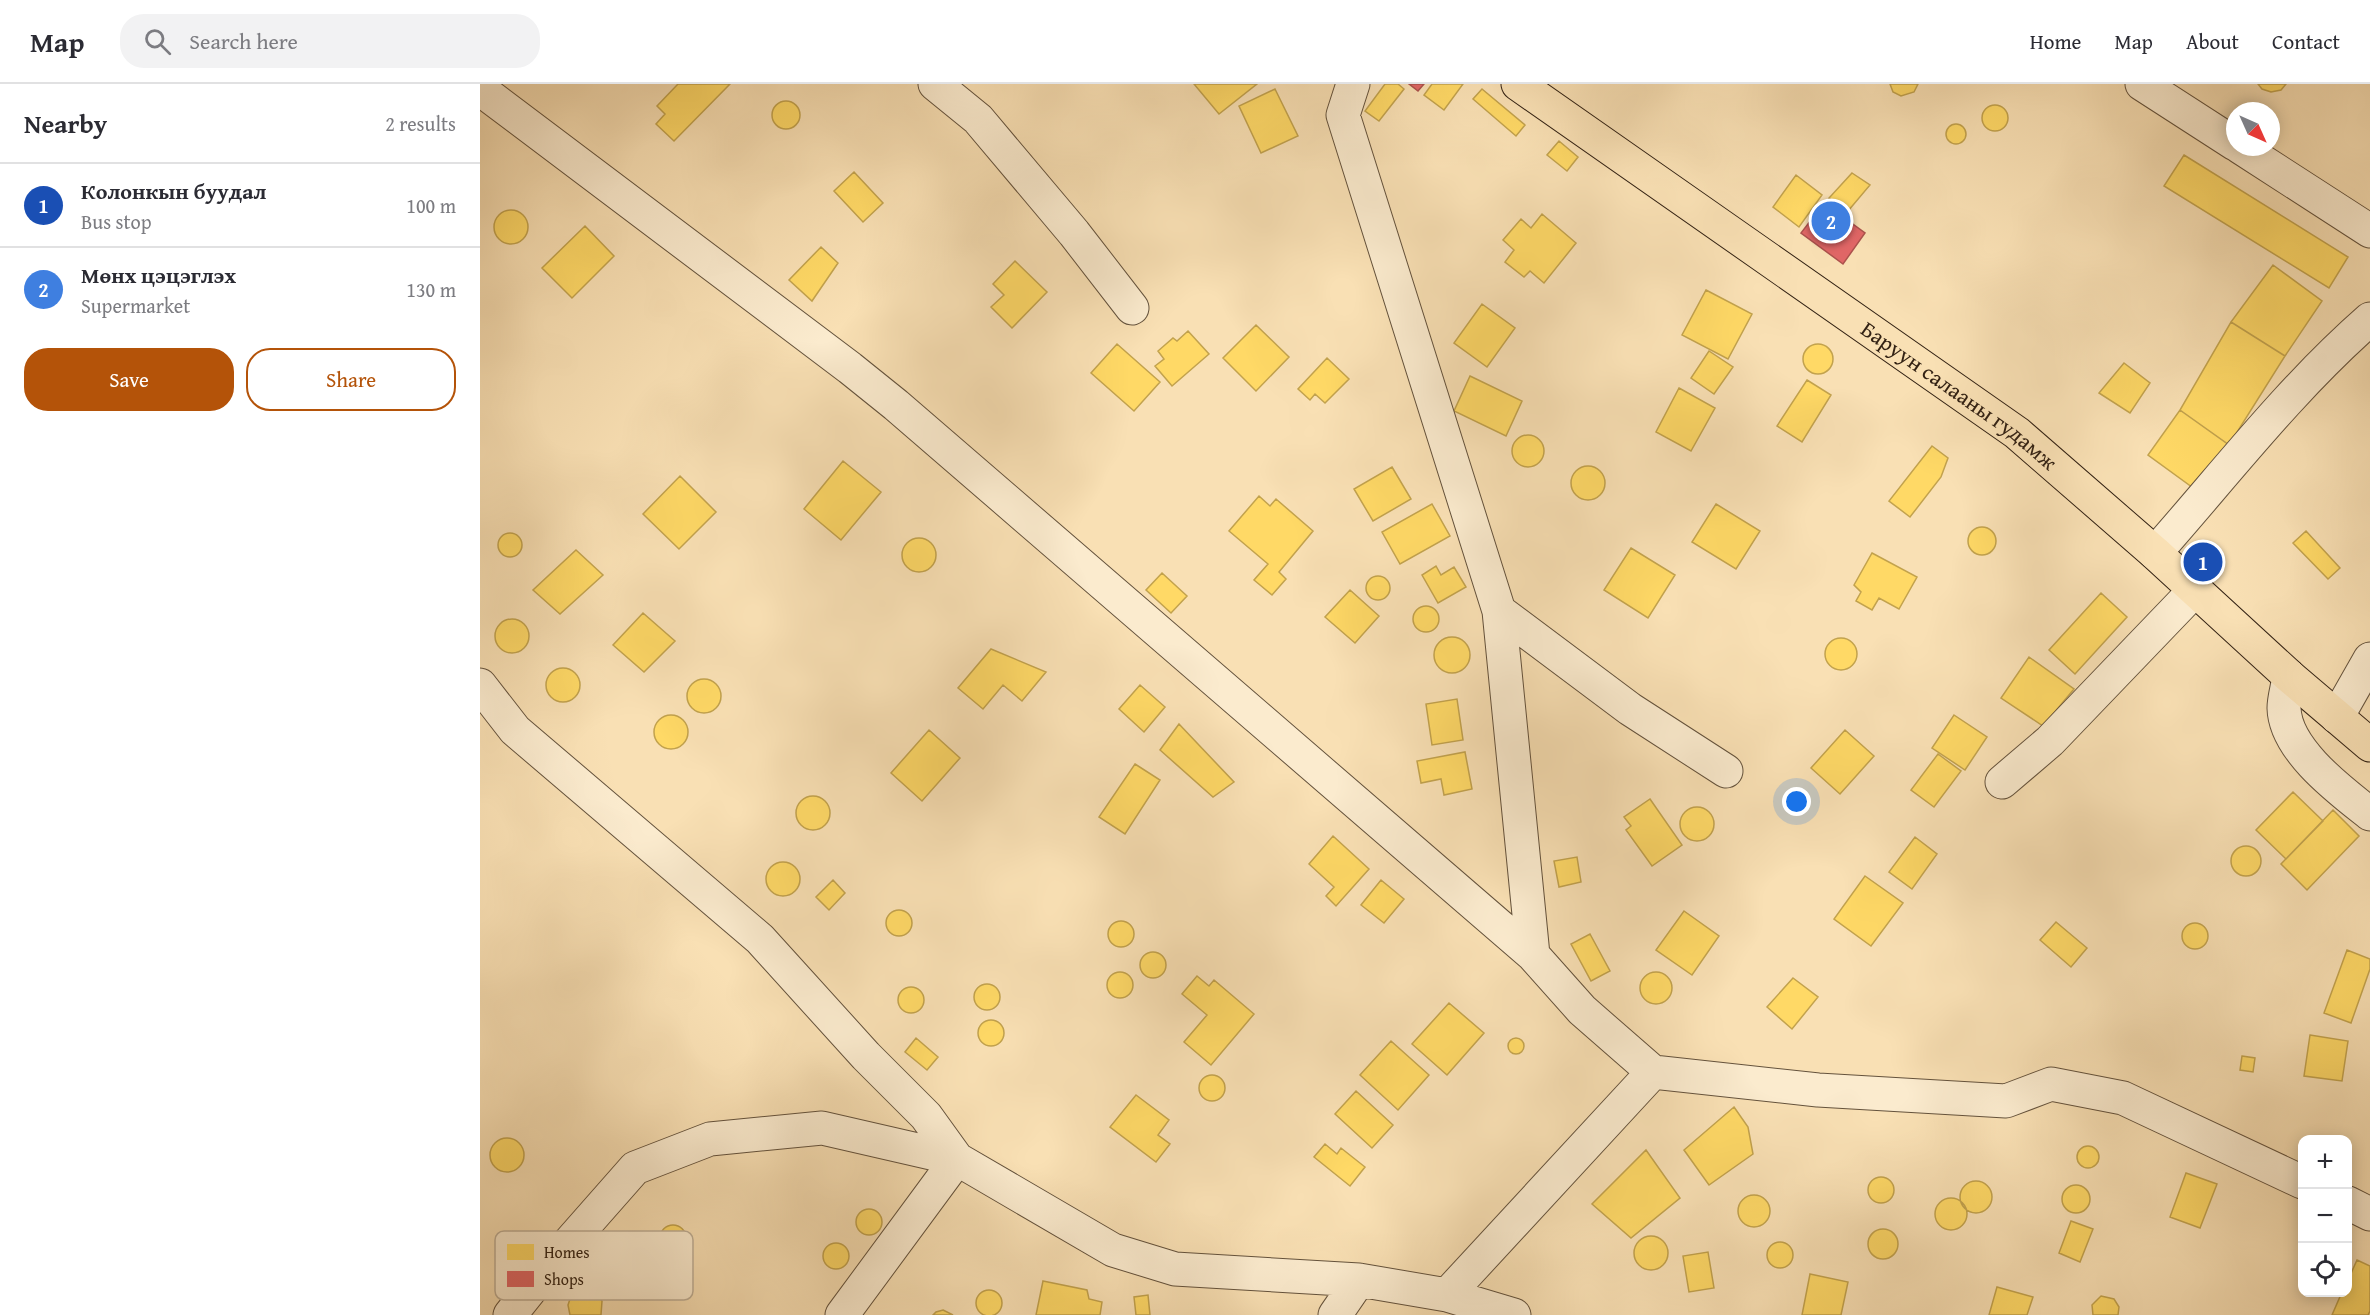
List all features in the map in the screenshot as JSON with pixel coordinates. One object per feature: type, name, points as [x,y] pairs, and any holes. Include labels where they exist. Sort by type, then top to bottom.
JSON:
[{"type":"main road","name":"Баруун салааны гудамж","points":[[1518,84],[2017,433],[2155,553],[2289,676],[2370,745]]},
{"type":"street","points":[[935,84],[978,119],[1066,224],[1132,308]]},
{"type":"street","points":[[1353,84],[1343,115],[1499,611],[1533,955]]},
{"type":"street","points":[[2142,84],[2226,138]]},
{"type":"street","points":[[480,89],[896,405],[1533,955],[1582,1010],[1653,1072],[1818,1090],[2006,1101],[2051,1084],[2123,1098],[2298,1180]]},
{"type":"street","points":[[2254,156],[2370,231]]},
{"type":"street","points":[[2155,553],[2272,419],[2343,343],[2370,319]]},
{"type":"street","points":[[2002,782],[2050,741],[2195,590]]},
{"type":"street","points":[[1499,611],[1630,709],[1726,771]]},
{"type":"street","points":[[2337,717],[2370,659]]},
{"type":"street","points":[[2289,676],[2284,709],[2290,730],[2302,752],[2337,788],[2370,814]]},
{"type":"street","points":[[480,685],[515,730],[760,939],[866,1056],[926,1116],[957,1159]]},
{"type":"street","points":[[1441,1308],[1653,1072]]},
{"type":"street","points":[[580,1231],[635,1168],[710,1139],[822,1128],[957,1159],[1113,1250],[1175,1269],[1359,1280],[1441,1308],[1514,1315]]},
{"type":"street","points":[[842,1315],[957,1159]]},
{"type":"street","points":[[2352,1205],[2370,1214]]},
{"type":"street","points":[[1335,1315],[1359,1280]]},
{"type":"street","points":[[510,1315],[522,1300]]},
{"type":"building: Homes","points":[[678,84],[730,84],[674,141],[656,124],[665,114],[657,106]]},
{"type":"building: Homes","points":[[1194,84],[1257,84],[1219,114]]},
{"type":"building: Homes","points":[[1385,84],[1398,84],[1404,89],[1379,121],[1365,111]]},
{"type":"building: Homes","points":[[1432,84],[1463,84],[1444,110],[1424,95]]},
{"type":"building: Homes","points":[[1890,84],[1918,84],[1914,92],[1901,96],[1893,92]]},
{"type":"building: Homes","points":[[2258,84],[2286,84],[2281,90],[2271,92],[2262,89]]},
{"type":"building: Homes","points":[[1275,89],[1298,136],[1261,153],[1239,106]]},
{"type":"building: Homes","points":[[1482,89],[1525,125],[1516,136],[1473,99]]},
{"type":"building: Homes","points":[[786,101],[796,105],[800,115],[796,125],[786,129],[776,125],[772,115],[776,105]]},
{"type":"building: Homes","points":[[1995,105],[2004,109],[2008,118],[2004,127],[1995,131],[1986,127],[1982,118],[1986,109]]},
{"type":"building: Homes","points":[[1956,124],[1963,127],[1966,134],[1963,141],[1956,144],[1949,141],[1946,134],[1949,127]]},
{"type":"building: Homes","points":[[1559,141],[1578,157],[1567,171],[1547,155]]},
{"type":"building: Homes","points":[[2184,155],[2348,257],[2329,288],[2164,186]]},
{"type":"building: Homes","points":[[854,172],[883,203],[863,222],[834,191]]},
{"type":"building: Homes","points":[[1852,173],[1870,185],[1848,211],[1829,198]]},
{"type":"building: Homes","points":[[1796,175],[1822,195],[1799,227],[1773,207]]},
{"type":"building: Homes","points":[[511,210],[523,215],[528,227],[523,239],[511,244],[499,239],[494,227],[499,215]]},
{"type":"building: Homes","points":[[1542,214],[1576,243],[1544,283],[1530,271],[1524,277],[1505,262],[1514,250],[1503,240],[1521,219],[1531,228]]},
{"type":"building: Homes","points":[[585,226],[614,256],[572,298],[542,268]]},
{"type":"building: Homes","points":[[821,247],[838,263],[812,301],[789,280]]},
{"type":"building: Homes","points":[[1015,261],[1047,292],[1012,328],[991,307],[1004,295],[993,284]]},
{"type":"building: Homes","points":[[2273,265],[2322,301],[2285,356],[2231,322]]},
{"type":"building: Homes","points":[[1706,290],[1752,314],[1728,359],[1682,335]]},
{"type":"building: Homes","points":[[1482,304],[1515,328],[1487,367],[1454,343]]},
{"type":"building: Homes","points":[[2231,322],[2285,356],[2229,445],[2180,410]]},
{"type":"building: Homes","points":[[1256,325],[1289,357],[1256,391],[1223,358]]},
{"type":"building: Homes","points":[[1188,331],[1209,354],[1172,386],[1155,366],[1164,359],[1158,351],[1173,338],[1177,341]]},
{"type":"building: Homes","points":[[1117,344],[1160,382],[1134,411],[1091,373]]},
{"type":"building: Homes","points":[[1818,344],[1829,348],[1833,359],[1829,370],[1818,374],[1807,370],[1803,359],[1807,348]]},
{"type":"building: Homes","points":[[1709,351],[1733,367],[1714,394],[1691,378]]},
{"type":"building: Homes","points":[[1327,358],[1349,379],[1325,403],[1315,394],[1310,400],[1298,389]]},
{"type":"building: Homes","points":[[2124,363],[2150,383],[2130,413],[2099,393]]},
{"type":"building: Homes","points":[[1470,376],[1522,401],[1506,436],[1454,411]]},
{"type":"building: Homes","points":[[1807,380],[1831,395],[1802,442],[1777,426]]},
{"type":"building: Homes","points":[[1679,388],[1715,408],[1691,451],[1656,432]]},
{"type":"building: Homes","points":[[2180,410],[2229,445],[2196,490],[2148,455]]},
{"type":"building: Homes","points":[[1528,435],[1539,440],[1544,451],[1539,462],[1528,467],[1517,462],[1512,451],[1517,440]]},
{"type":"building: Homes","points":[[1932,446],[1948,458],[1941,477],[1910,517],[1889,501]]},
{"type":"building: Homes","points":[[843,461],[881,492],[841,540],[804,509]]},
{"type":"building: Homes","points":[[1588,466],[1600,471],[1605,483],[1600,495],[1588,500],[1576,495],[1571,483],[1576,471]]},
{"type":"building: Homes","points":[[1392,467],[1411,499],[1373,521],[1354,489]]},
{"type":"building: Homes","points":[[680,476],[716,512],[679,549],[643,514]]},
{"type":"building: Homes","points":[[1259,496],[1270,506],[1276,499],[1313,531],[1279,572],[1286,579],[1272,595],[1254,580],[1268,564],[1229,531]]},
{"type":"building: Homes","points":[[1432,504],[1450,536],[1400,564],[1382,532]]},
{"type":"building: Homes","points":[[1716,504],[1760,531],[1736,569],[1692,542]]},
{"type":"building: Homes","points":[[1982,527],[1992,531],[1996,541],[1992,551],[1982,555],[1972,551],[1968,541],[1972,531]]},
{"type":"building: Homes","points":[[2306,531],[2340,568],[2328,579],[2293,543]]},
{"type":"building: Homes","points":[[510,533],[519,536],[522,545],[519,554],[510,557],[501,554],[498,545],[501,536]]},
{"type":"building: Homes","points":[[919,538],[931,543],[936,555],[931,567],[919,572],[907,567],[902,555],[907,543]]},
{"type":"building: Homes","points":[[1631,548],[1675,575],[1648,618],[1604,590]]},
{"type":"building: Homes","points":[[576,550],[603,575],[560,614],[533,590]]},
{"type":"building: Homes","points":[[1872,553],[1917,577],[1899,609],[1879,598],[1872,610],[1856,601],[1861,592],[1854,585]]},
{"type":"building: Homes","points":[[1436,566],[1441,575],[1454,567],[1466,587],[1438,603],[1422,575]]},
{"type":"building: Homes","points":[[1162,573],[1187,596],[1171,613],[1146,590]]},
{"type":"building: Homes","points":[[1378,576],[1387,579],[1390,588],[1387,597],[1378,600],[1369,597],[1366,588],[1369,579]]},
{"type":"building: Homes","points":[[1350,590],[1379,616],[1355,643],[1325,617]]},
{"type":"building: Homes","points":[[2101,593],[2127,617],[2075,674],[2049,650]]},
{"type":"building: Homes","points":[[1426,606],[1435,610],[1439,619],[1435,628],[1426,632],[1417,628],[1413,619],[1417,610]]},
{"type":"building: Homes","points":[[643,613],[675,641],[644,672],[613,645]]},
{"type":"building: Homes","points":[[512,619],[524,624],[529,636],[524,648],[512,653],[500,648],[495,636],[500,624]]},
{"type":"building: Homes","points":[[1452,637],[1464,643],[1470,655],[1464,667],[1452,673],[1440,667],[1434,655],[1440,643]]},
{"type":"building: Homes","points":[[1841,638],[1852,643],[1857,654],[1852,665],[1841,670],[1830,665],[1825,654],[1830,643]]},
{"type":"building: Homes","points":[[991,649],[1046,672],[1022,701],[1003,685],[983,709],[958,688]]},
{"type":"building: Homes","points":[[2029,657],[2074,689],[2043,726],[2001,698]]},
{"type":"building: Homes","points":[[563,668],[575,673],[580,685],[575,697],[563,702],[551,697],[546,685],[551,673]]},
{"type":"building: Homes","points":[[704,679],[716,684],[721,696],[716,708],[704,713],[692,708],[687,696],[692,684]]},
{"type":"building: Homes","points":[[1140,685],[1165,707],[1144,732],[1119,709]]},
{"type":"building: Homes","points":[[1457,699],[1463,740],[1432,745],[1426,704]]},
{"type":"building: Homes","points":[[671,715],[683,720],[688,732],[683,744],[671,749],[659,744],[654,732],[659,720]]},
{"type":"building: Homes","points":[[1954,715],[1987,737],[1965,770],[1932,748]]},
{"type":"building: Homes","points":[[1179,724],[1234,782],[1213,797],[1160,750]]},
{"type":"building: Homes","points":[[929,730],[960,758],[922,801],[891,773]]},
{"type":"building: Homes","points":[[1845,730],[1874,756],[1840,794],[1811,768]]},
{"type":"building: Homes","points":[[1465,752],[1472,789],[1444,795],[1441,779],[1421,783],[1417,761]]},
{"type":"building: Homes","points":[[1938,754],[1961,771],[1934,807],[1911,790]]},
{"type":"building: Homes","points":[[1135,764],[1160,780],[1125,834],[1099,817]]},
{"type":"building: Homes","points":[[2293,792],[2323,821],[2286,859],[2256,830]]},
{"type":"building: Homes","points":[[813,796],[825,801],[830,813],[825,825],[813,830],[801,825],[796,813],[801,801]]},
{"type":"building: Homes","points":[[1650,799],[1682,845],[1652,866],[1626,830],[1631,826],[1624,817]]},
{"type":"building: Homes","points":[[1697,807],[1709,812],[1714,824],[1709,836],[1697,841],[1685,836],[1680,824],[1685,812]]},
{"type":"building: Homes","points":[[2333,810],[2359,836],[2307,890],[2281,864]]},
{"type":"building: Homes","points":[[1333,836],[1369,869],[1336,906],[1326,896],[1334,887],[1309,864]]},
{"type":"building: Homes","points":[[1915,837],[1937,854],[1912,889],[1889,872]]},
{"type":"building: Homes","points":[[2246,846],[2252,847],[2260,855],[2260,867],[2252,875],[2246,876],[2240,875],[2232,867],[2231,861],[2232,855],[2240,847]]},
{"type":"building: Homes","points":[[1577,857],[1581,882],[1559,887],[1554,861]]},
{"type":"building: Homes","points":[[783,862],[795,867],[800,879],[795,891],[783,896],[771,891],[766,879],[771,867]]},
{"type":"building: Homes","points":[[1865,876],[1903,903],[1871,946],[1834,919]]},
{"type":"building: Homes","points":[[833,880],[845,893],[829,910],[816,897]]},
{"type":"building: Homes","points":[[1381,880],[1404,899],[1384,923],[1361,905]]},
{"type":"building: Homes","points":[[899,910],[908,914],[912,923],[908,932],[899,936],[890,932],[886,923],[890,914]]},
{"type":"building: Homes","points":[[1684,911],[1719,936],[1692,975],[1656,950]]},
{"type":"building: Homes","points":[[1121,921],[1130,925],[1134,934],[1130,943],[1121,947],[1112,943],[1108,934],[1112,925]]},
{"type":"building: Homes","points":[[2056,922],[2087,948],[2071,967],[2040,940]]},
{"type":"building: Homes","points":[[2195,923],[2204,927],[2208,936],[2204,945],[2195,949],[2186,945],[2182,936],[2186,927]]},
{"type":"building: Homes","points":[[1590,934],[1610,971],[1591,981],[1571,944]]},
{"type":"building: Homes","points":[[2347,950],[2370,959],[2370,969],[2351,1023],[2324,1013]]},
{"type":"building: Homes","points":[[1153,952],[1162,956],[1166,965],[1162,974],[1153,978],[1144,974],[1140,965],[1144,956]]},
{"type":"building: Homes","points":[[1120,972],[1129,976],[1133,985],[1129,994],[1120,998],[1111,994],[1107,985],[1111,976]]},
{"type":"building: Homes","points":[[1656,972],[1667,977],[1672,988],[1667,999],[1656,1004],[1645,999],[1640,988],[1645,977]]},
{"type":"building: Homes","points":[[1197,976],[1209,986],[1214,980],[1254,1014],[1211,1065],[1184,1042],[1207,1015],[1182,994]]},
{"type":"building: Homes","points":[[1793,978],[1818,997],[1792,1029],[1767,1007]]},
{"type":"building: Homes","points":[[987,984],[996,988],[1000,997],[996,1006],[987,1010],[978,1006],[974,997],[978,988]]},
{"type":"building: Homes","points":[[911,987],[920,991],[924,1000],[920,1009],[911,1013],[902,1009],[898,1000],[902,991]]},
{"type":"building: Homes","points":[[1449,1003],[1484,1033],[1447,1075],[1412,1044]]},
{"type":"building: Homes","points":[[991,1020],[1000,1024],[1004,1033],[1000,1042],[991,1046],[982,1042],[978,1033],[982,1024]]},
{"type":"building: Homes","points":[[2310,1035],[2348,1041],[2342,1081],[2304,1076]]},
{"type":"building: Homes","points":[[916,1038],[938,1057],[927,1070],[905,1052]]},
{"type":"building: Homes","points":[[1513,1038],[1519,1038],[1524,1046],[1522,1052],[1513,1054],[1508,1049],[1508,1043]]},
{"type":"building: Homes","points":[[1391,1041],[1429,1075],[1398,1110],[1360,1075]]},
{"type":"building: Homes","points":[[2242,1056],[2255,1058],[2253,1072],[2240,1070]]},
{"type":"building: Homes","points":[[1212,1075],[1221,1079],[1225,1088],[1221,1097],[1212,1101],[1203,1097],[1199,1088],[1203,1079]]},
{"type":"building: Homes","points":[[1356,1091],[1393,1125],[1372,1148],[1335,1114]]},
{"type":"building: Homes","points":[[1136,1095],[1169,1120],[1158,1135],[1170,1144],[1156,1162],[1110,1127]]},
{"type":"building: Homes","points":[[1734,1107],[1748,1127],[1753,1154],[1709,1185],[1684,1150]]},
{"type":"building: Homes","points":[[507,1138],[519,1143],[524,1155],[519,1167],[507,1172],[495,1167],[490,1155],[495,1143]]},
{"type":"building: Homes","points":[[1325,1144],[1337,1154],[1341,1148],[1365,1167],[1350,1186],[1314,1157]]},
{"type":"building: Homes","points":[[2084,1146],[2092,1146],[2099,1153],[2099,1161],[2092,1168],[2084,1168],[2077,1161],[2077,1153]]},
{"type":"building: Homes","points":[[1646,1150],[1680,1198],[1631,1238],[1592,1204]]},
{"type":"building: Homes","points":[[2186,1173],[2217,1184],[2200,1228],[2170,1217]]},
{"type":"building: Homes","points":[[1881,1177],[1890,1181],[1894,1190],[1890,1199],[1881,1203],[1872,1199],[1868,1190],[1872,1181]]},
{"type":"building: Homes","points":[[1976,1181],[1987,1186],[1992,1197],[1987,1208],[1976,1213],[1965,1208],[1960,1197],[1965,1186]]},
{"type":"building: Homes","points":[[2076,1185],[2086,1189],[2090,1199],[2086,1209],[2076,1213],[2066,1209],[2062,1199],[2066,1189]]},
{"type":"building: Homes","points":[[1754,1195],[1765,1200],[1770,1211],[1765,1222],[1754,1227],[1743,1222],[1738,1211],[1743,1200]]},
{"type":"building: Homes","points":[[1951,1198],[1962,1203],[1967,1214],[1962,1225],[1951,1230],[1940,1225],[1935,1214],[1940,1203]]},
{"type":"building: Homes","points":[[869,1209],[878,1213],[882,1222],[878,1231],[869,1235],[860,1231],[856,1222],[860,1213]]},
{"type":"building: Homes","points":[[2071,1221],[2093,1229],[2080,1262],[2059,1253]]},
{"type":"building: Homes","points":[[673,1225],[684,1231],[662,1231]]},
{"type":"building: Homes","points":[[1883,1229],[1894,1233],[1898,1244],[1894,1255],[1883,1259],[1872,1255],[1868,1244],[1872,1233]]},
{"type":"building: Homes","points":[[1651,1236],[1663,1241],[1668,1253],[1663,1265],[1651,1270],[1639,1265],[1634,1253],[1639,1241]]},
{"type":"building: Homes","points":[[1780,1242],[1789,1246],[1793,1255],[1789,1264],[1780,1268],[1771,1264],[1767,1255],[1771,1246]]},
{"type":"building: Homes","points":[[836,1243],[845,1247],[849,1256],[845,1265],[836,1269],[827,1265],[823,1256],[827,1247]]},
{"type":"building: Homes","points":[[1708,1252],[1714,1288],[1689,1292],[1683,1256]]},
{"type":"building: Homes","points":[[2357,1260],[2370,1266],[2370,1311],[2368,1315],[2332,1315],[2340,1297],[2352,1297],[2352,1271]]},
{"type":"building: Homes","points":[[1810,1274],[1848,1282],[1841,1315],[1802,1315]]},
{"type":"building: Homes","points":[[1043,1281],[1087,1290],[1089,1299],[1102,1302],[1100,1315],[1036,1315]]},
{"type":"building: Homes","points":[[1997,1287],[2033,1297],[2027,1315],[1989,1315]]},
{"type":"building: Homes","points":[[989,1290],[998,1294],[1002,1303],[998,1312],[989,1316],[980,1312],[976,1303],[980,1294]]},
{"type":"building: Homes","points":[[1148,1295],[1150,1315],[1136,1315],[1134,1297]]},
{"type":"building: Homes","points":[[2101,1296],[2114,1299],[2119,1307],[2118,1315],[2093,1315],[2092,1305]]},
{"type":"building: Homes","points":[[570,1300],[601,1300],[601,1315],[570,1315]]},
{"type":"building: Homes","points":[[943,1310],[953,1315],[933,1315],[936,1312]]},
{"type":"building: Shops","points":[[1409,84],[1424,84],[1418,91]]},
{"type":"building: Shops","points":[[1824,203],[1865,233],[1843,264],[1801,233]]},
{"type":"place","name":"Мөнх цэцэглэх","points":[[1831,221]]},
{"type":"place","name":"Колонкын буудал","points":[[2203,562]]}]
